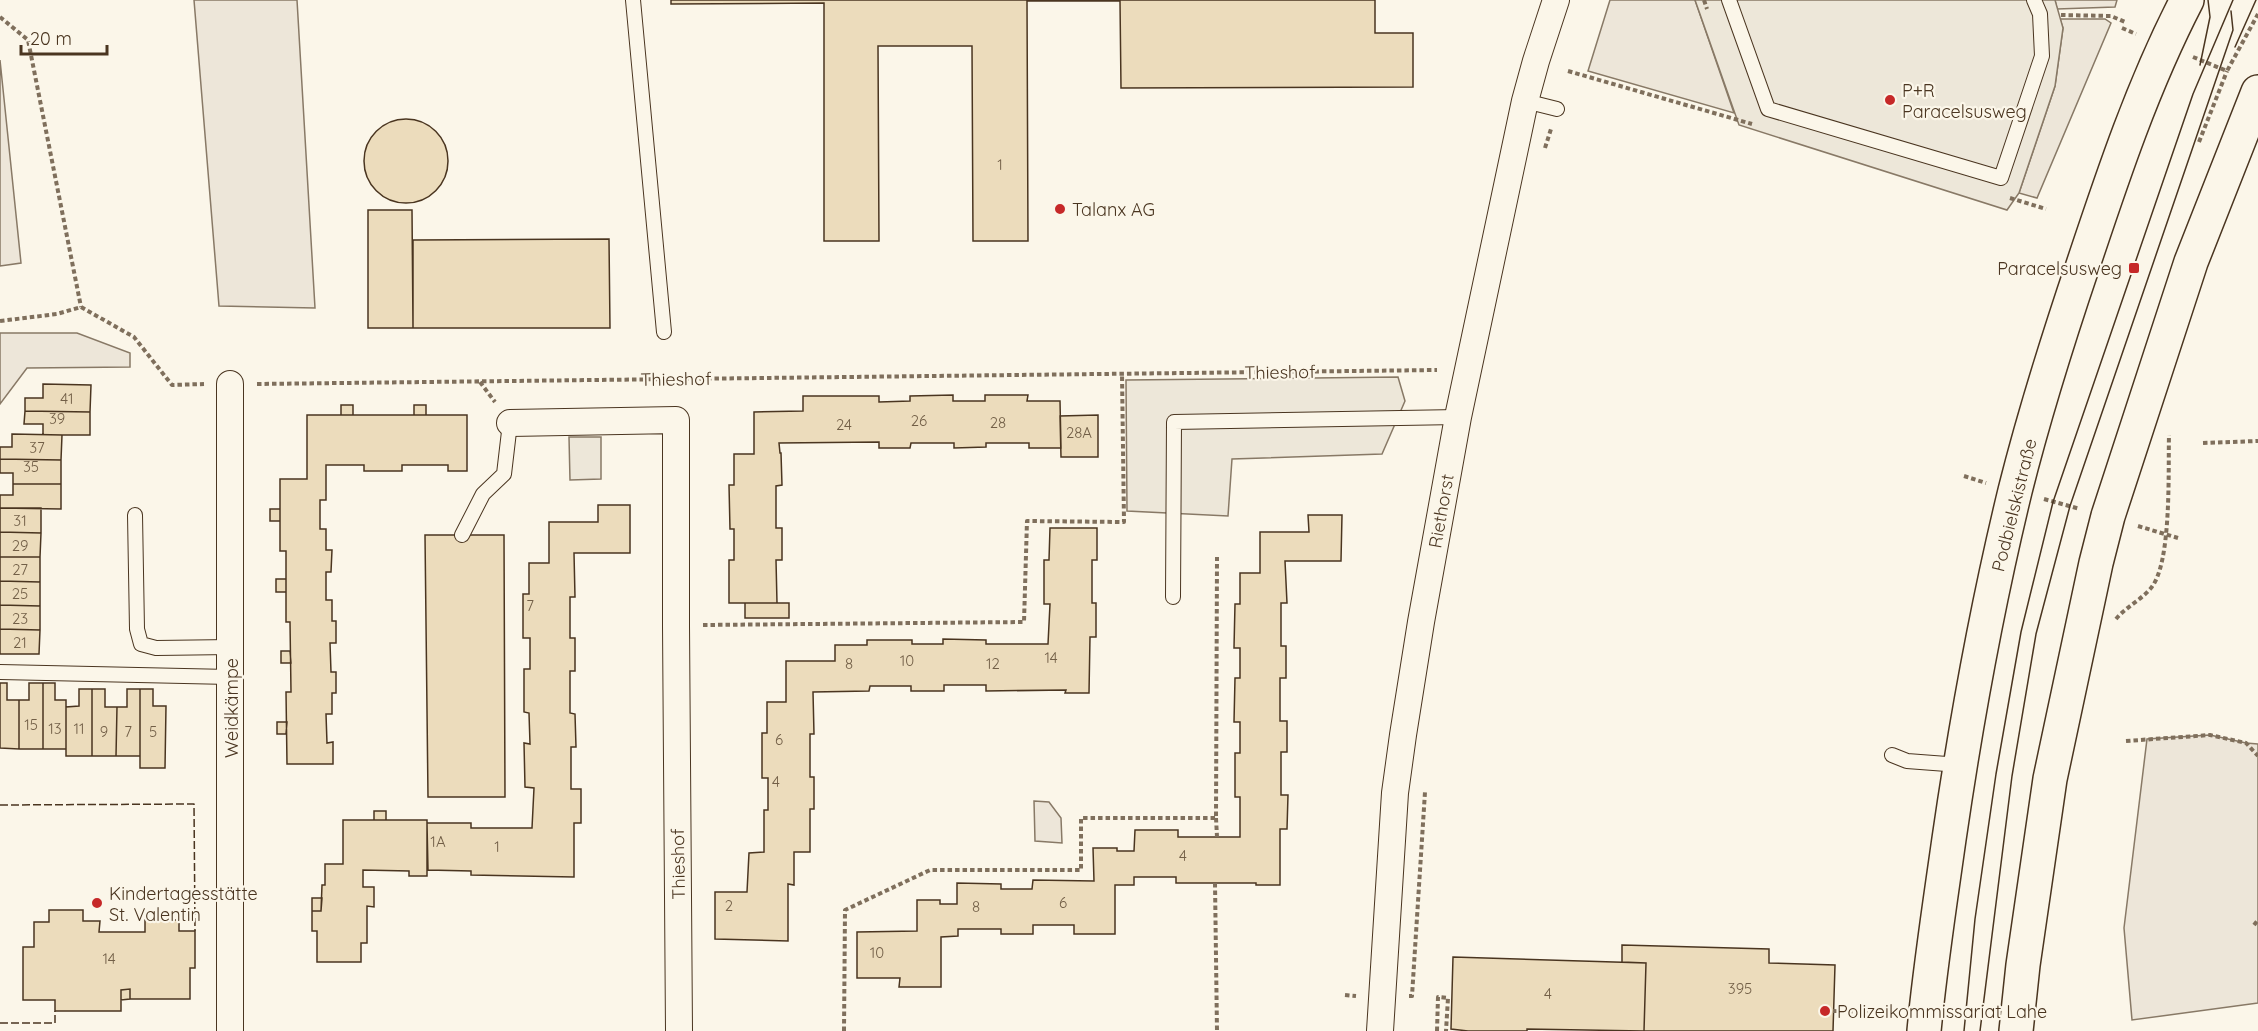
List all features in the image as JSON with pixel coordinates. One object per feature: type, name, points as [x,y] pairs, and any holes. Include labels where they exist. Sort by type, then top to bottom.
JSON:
[{"type":"main road","name":"Podbielskistraße","points":[[1924,1031],[1930,968],[1960,765],[1983,636],[2016,490],[2057,345],[2114,171],[2164,45],[2187,0]]},
{"type":"main road","points":[[2016,1031],[2023,965],[2050,779],[2108,516],[2191,262],[2258,92]]},
{"type":"street","name":"Riethorst","points":[[1380,1031],[1397,782],[1421,622],[1458,417],[1526,101],[1536,61],[1556,0]]},
{"type":"street","name":"Weidkämpe","points":[[230,384],[230,1031]]},
{"type":"street","name":"Thieshof","points":[[510,423],[676,420],[675,626],[680,1031]]},
{"type":"lane","points":[[633,0],[664,332]]},
{"type":"lane","points":[[1729,0],[1768,109],[2001,178],[2042,56],[2040,14],[2034,0]]},
{"type":"lane","points":[[1526,101],[1557,108]]},
{"type":"lane","points":[[1173,597],[1174,422],[1458,417]]},
{"type":"lane","points":[[462,535],[483,494],[504,474],[510,423]]},
{"type":"lane","points":[[135,515],[136,629],[141,644],[156,648],[231,647]]},
{"type":"lane","points":[[0,672],[230,676]]},
{"type":"lane","points":[[1892,755],[1907,761],[1960,765]]},
{"type":"path","points":[[2040,14],[2111,16],[2125,22]]},
{"type":"path","points":[[0,17],[28,40],[81,307],[57,314],[0,321]]},
{"type":"path","points":[[2199,142],[2227,70]]},
{"type":"path","points":[[1545,150],[1557,108]]},
{"type":"path","name":"Thieshof","points":[[81,307],[134,337],[172,384],[1437,370]]},
{"type":"path","points":[[675,626],[1024,622],[1028,521],[1124,522],[1122,374]]},
{"type":"path","points":[[2112,624],[2151,588],[2160,572],[2165,534],[2169,429]]},
{"type":"path","points":[[2203,443],[2258,441]]},
{"type":"path","points":[[1964,476],[1993,485]]},
{"type":"path","points":[[2042,498],[2072,507]]},
{"type":"path","points":[[2128,523],[2178,538]]},
{"type":"path","points":[[1216,557],[1217,837]]},
{"type":"path","points":[[2126,741],[2210,735],[2246,744],[2258,756]]},
{"type":"path","points":[[1412,996],[1425,786]]},
{"type":"path","points":[[844,1031],[845,910],[930,870],[1081,870],[1080,818],[1216,818]]},
{"type":"path","points":[[1215,883],[1218,1031]]},
{"type":"path","points":[[2254,925],[2258,920]]},
{"type":"path","points":[[1437,1031],[1438,998],[1448,998],[1446,1031]]},
{"type":"path","points":[[1833,1011],[1869,1012]]},
{"type":"shaded area","points":[[194,0],[297,0],[315,308],[219,306]]},
{"type":"shaded area","points":[[1610,0],[1695,0],[1734,113],[1588,71]]},
{"type":"shaded area","name":"P+R Paracelsusweg","points":[[1695,0],[2055,0],[2063,28],[2055,86],[2019,193],[2007,210],[1739,125]]},
{"type":"shaded area","points":[[2055,0],[2117,0],[2115,7],[2057,9]]},
{"type":"shaded area","points":[[2060,19],[2105,19],[2111,23],[2037,198],[2019,193],[2055,86],[2063,28]]},
{"type":"shaded area","points":[[0,60],[21,263],[0,266]]},
{"type":"shaded area","points":[[0,333],[77,333],[130,353],[130,367],[27,368],[0,404]]},
{"type":"shaded area","points":[[1398,377],[1405,401],[1382,454],[1232,459],[1228,516],[1127,511],[1126,380]]},
{"type":"shaded area","points":[[569,437],[601,437],[601,479],[570,480]]},
{"type":"shaded area","points":[[2210,735],[2258,744],[2258,1003],[2132,1020],[2124,928],[2147,739]]},
{"type":"shaded area","points":[[1034,801],[1049,802],[1061,818],[1062,843],[1035,841]]},
{"type":"building","points":[[671,0],[1375,0],[1375,33],[1413,33],[1413,87],[1121,88],[1120,1],[1027,1],[1028,241],[973,241],[972,46],[878,46],[879,241],[824,241],[824,3],[671,4]]},
{"type":"building","points":[[398,119],[414,119],[430,126],[441,137],[448,153],[445,177],[436,191],[414,203],[398,203],[382,196],[371,185],[364,169],[364,153],[371,137],[382,126]]},
{"type":"building","points":[[368,210],[412,210],[413,328],[368,328]]},
{"type":"building","points":[[609,239],[610,328],[413,328],[413,240]]},
{"type":"building","points":[[43,384],[91,385],[90,412],[25,411],[25,398],[43,398]]},
{"type":"building","points":[[953,395],[953,401],[985,401],[985,395],[1028,395],[1027,401],[1060,401],[1061,448],[1029,448],[1029,443],[986,443],[986,447],[954,448],[954,443],[911,443],[910,448],[879,448],[879,442],[779,443],[782,485],[776,486],[776,528],[782,528],[782,560],[776,560],[777,603],[729,603],[729,560],[734,560],[734,529],[730,529],[729,485],[734,485],[734,454],[754,454],[754,412],[803,411],[803,396],[879,396],[879,402],[910,401],[910,396]]},
{"type":"building","points":[[341,405],[353,405],[353,415],[341,415]]},
{"type":"building","points":[[414,405],[426,405],[426,415],[414,415]]},
{"type":"building","points":[[25,411],[90,412],[90,435],[43,435],[43,424],[24,424]]},
{"type":"building","points":[[307,415],[467,415],[467,471],[448,471],[448,465],[402,465],[402,471],[364,471],[364,465],[326,465],[326,500],[320,500],[320,529],[326,529],[326,550],[332,550],[331,572],[326,572],[326,600],[332,600],[332,621],[336,621],[336,643],[330,643],[331,672],[336,672],[336,693],[332,693],[332,714],[326,714],[327,743],[333,742],[333,764],[287,764],[286,692],[291,692],[290,622],[286,622],[286,551],[280,551],[280,479],[307,479]]},
{"type":"building","points":[[1098,415],[1098,457],[1061,457],[1060,416]]},
{"type":"building","points":[[12,434],[62,435],[61,460],[0,459],[0,447],[12,447]]},
{"type":"building","points":[[0,459],[61,460],[61,484],[13,484],[13,473],[0,473]]},
{"type":"building","points":[[13,484],[61,484],[61,509],[0,508],[0,495],[13,495]]},
{"type":"building","points":[[598,505],[630,505],[630,553],[574,553],[575,597],[570,597],[570,638],[575,638],[575,671],[570,671],[570,713],[575,714],[576,747],[571,747],[571,789],[581,789],[581,823],[574,823],[574,877],[471,875],[471,871],[428,870],[427,823],[471,823],[471,828],[532,828],[534,788],[525,787],[524,743],[530,744],[529,713],[524,712],[524,669],[530,669],[530,638],[523,638],[523,594],[529,594],[529,563],[549,563],[549,522],[598,522]]},
{"type":"building","points":[[0,508],[41,508],[41,533],[0,532]]},
{"type":"building","points":[[270,509],[280,509],[280,521],[270,521]]},
{"type":"building","points":[[1308,515],[1342,515],[1341,561],[1285,561],[1287,603],[1281,603],[1281,646],[1286,646],[1286,678],[1280,678],[1280,721],[1287,721],[1287,752],[1281,752],[1281,795],[1288,795],[1287,829],[1280,829],[1280,885],[1176,883],[1176,877],[1134,877],[1134,885],[1115,885],[1115,934],[1074,934],[1074,925],[1033,925],[1033,934],[1001,934],[1001,929],[958,929],[958,936],[941,937],[941,987],[899,987],[900,978],[857,978],[857,932],[917,931],[917,900],[940,900],[940,904],[957,904],[957,883],[1001,884],[1001,889],[1032,889],[1033,880],[1094,881],[1093,848],[1134,851],[1135,830],[1178,830],[1178,837],[1240,837],[1240,797],[1235,797],[1235,753],[1240,753],[1240,722],[1234,722],[1235,678],[1240,678],[1240,648],[1234,648],[1235,604],[1240,604],[1240,573],[1260,573],[1260,532],[1309,532]]},
{"type":"building","points":[[1050,528],[1097,528],[1097,560],[1092,560],[1092,603],[1096,603],[1096,637],[1090,637],[1089,693],[1065,693],[1066,690],[986,691],[986,685],[944,685],[944,691],[911,691],[911,686],[870,686],[869,691],[813,692],[814,734],[810,734],[810,777],[814,777],[814,809],[810,809],[810,852],[794,852],[794,885],[788,884],[788,941],[715,939],[715,892],[747,892],[749,853],[764,852],[764,810],[768,810],[768,778],[762,778],[762,733],[767,733],[767,702],[786,702],[786,661],[835,661],[835,645],[867,645],[867,640],[912,640],[912,644],[943,644],[943,639],[986,640],[986,644],[1048,644],[1050,604],[1044,604],[1044,560],[1049,560]]},
{"type":"building","points":[[0,532],[41,533],[40,557],[0,557]]},
{"type":"building","points":[[425,535],[504,535],[505,797],[428,797]]},
{"type":"building","points":[[0,557],[40,557],[40,582],[0,581]]},
{"type":"building","points":[[276,579],[286,579],[286,592],[276,592]]},
{"type":"building","points":[[0,581],[40,582],[40,606],[0,605]]},
{"type":"building","points":[[745,603],[789,603],[789,618],[745,618]]},
{"type":"building","points":[[0,605],[40,606],[40,630],[0,629]]},
{"type":"building","points":[[0,629],[40,630],[39,654],[0,654]]},
{"type":"building","points":[[281,651],[290,651],[291,663],[281,663]]},
{"type":"building","points":[[0,683],[7,683],[7,700],[19,700],[19,749],[0,748]]},
{"type":"building","points":[[29,683],[43,683],[43,749],[19,749],[19,700],[29,700]]},
{"type":"building","points":[[43,683],[55,683],[55,700],[66,700],[66,749],[43,749]]},
{"type":"building","points":[[79,689],[92,689],[92,756],[66,756],[66,707],[79,706]]},
{"type":"building","points":[[92,689],[105,689],[105,707],[117,707],[116,756],[92,756]]},
{"type":"building","points":[[127,689],[140,689],[140,756],[116,756],[117,707],[127,707]]},
{"type":"building","points":[[140,689],[153,689],[153,706],[166,706],[165,768],[140,768]]},
{"type":"building","points":[[277,722],[287,722],[286,734],[277,734]]},
{"type":"building","points":[[374,811],[386,811],[386,820],[374,820]]},
{"type":"building","points":[[343,820],[427,820],[427,876],[409,876],[409,871],[363,870],[363,887],[374,887],[374,907],[367,906],[367,943],[361,943],[361,962],[317,962],[317,931],[312,931],[312,911],[321,911],[325,864],[343,864]]},
{"type":"building","points":[[312,898],[322,898],[321,911],[312,911]]},
{"type":"building","points":[[49,910],[83,910],[83,921],[100,921],[99,932],[145,932],[145,920],[179,920],[179,931],[195,931],[195,968],[190,968],[190,999],[130,999],[130,989],[121,990],[121,1011],[55,1011],[55,1000],[23,1000],[23,947],[34,947],[34,922],[49,922]]},
{"type":"building","points":[[1622,945],[1769,949],[1769,963],[1835,965],[1833,1031],[1644,1031],[1646,963],[1622,962]]},
{"type":"building","points":[[1453,957],[1646,963],[1644,1031],[1527,1029],[1527,1031],[1468,1031],[1451,1029]]},
{"type":"building","points":[[130,989],[130,999],[121,1000],[121,990]]},
{"type":"tram line","points":[[2200,65],[2210,17],[2208,0]]},
{"type":"tram line","points":[[1964,1031],[1975,919],[1996,774],[2021,632],[2053,502],[2193,94],[2233,0]]},
{"type":"tram line","points":[[2235,47],[2256,0]]},
{"type":"tram line","points":[[1980,1031],[2012,776],[2036,634],[2070,506],[2233,30],[2231,11]]},
{"type":"fence","points":[[0,805],[194,804],[195,931]]},
{"type":"fence","points":[[0,1023],[55,1023],[55,1011]]},
{"type":"place","name":"P+R Paracelsusweg","points":[[1890,100]]},
{"type":"place","name":"Talanx AG","points":[[1060,209]]},
{"type":"place","name":"Paracelsusweg","points":[[2134,268]]},
{"type":"place","name":"Kindertagesstätte St. Valentin","points":[[97,903]]},
{"type":"place","name":"Polizeikommissariat Lahe","points":[[1825,1011]]}]
